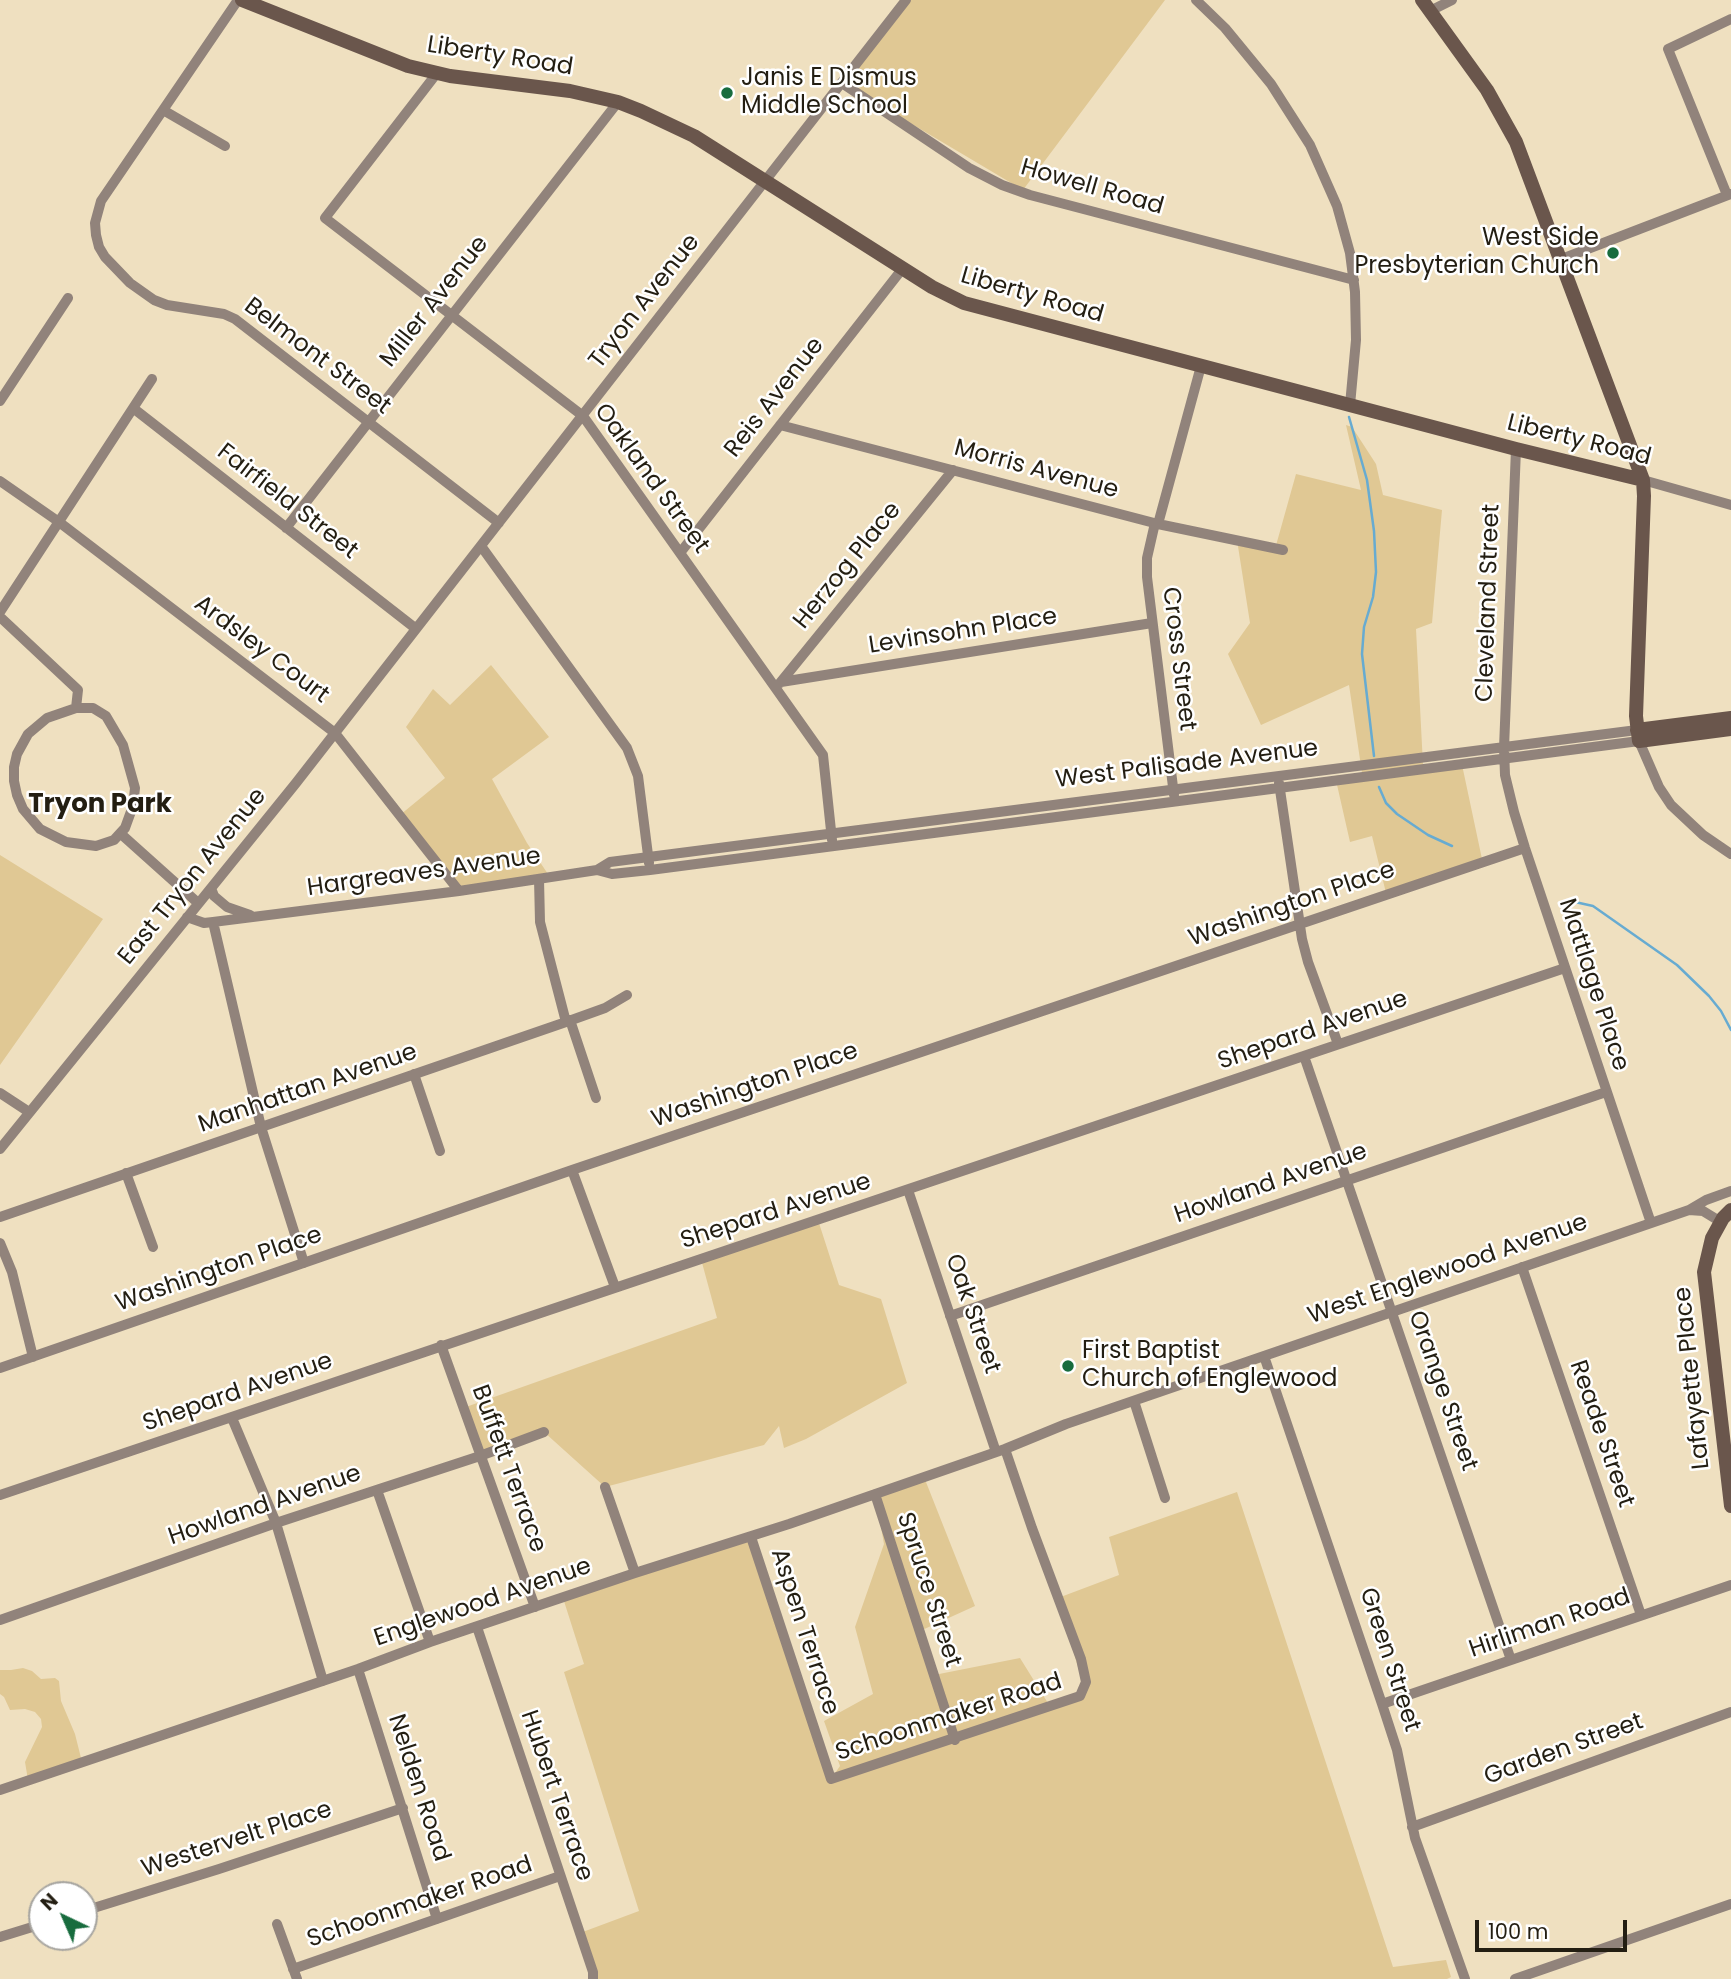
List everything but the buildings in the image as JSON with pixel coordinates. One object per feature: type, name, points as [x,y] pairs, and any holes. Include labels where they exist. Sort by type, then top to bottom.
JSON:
[{"type":"main road","name":"Liberty Road","points":[[240,0],[394,61],[437,73],[570,90],[618,102],[675,126],[947,296],[964,303],[1643,480]]},
{"type":"main road","points":[[1426,6],[1488,90],[1516,142],[1643,480],[1638,735]]},
{"type":"main road","name":"West Palisade Avenue","points":[[1638,735],[1731,719]]},
{"type":"main road","name":"West Palisade Avenue","points":[[1638,735],[1731,729]]},
{"type":"main road","name":"Lafayette Place","points":[[1731,1210],[1711,1241],[1704,1272],[1725,1413],[1731,1506]]},
{"type":"street","name":"Belmont Street","points":[[240,0],[101,201],[95,223],[96,235],[105,257],[130,283],[153,300],[235,318],[499,523]]},
{"type":"street","name":"Tryon Avenue","points":[[415,628],[906,0]]},
{"type":"street","points":[[1196,0],[1249,55],[1280,96],[1310,145],[1337,206],[1354,280],[1356,340],[1350,405]]},
{"type":"street","points":[[1426,6],[1452,0]]},
{"type":"street","points":[[1559,260],[1729,195],[1668,49],[1731,19]]},
{"type":"street","name":"Oakland Street","points":[[437,73],[325,218],[583,416],[778,685],[824,755],[833,846]]},
{"type":"street","name":"Howell Road","points":[[842,83],[969,167],[1002,185],[1030,195],[1354,280]]},
{"type":"street","name":"Miller Avenue","points":[[286,528],[618,102]]},
{"type":"street","points":[[163,110],[225,146]]},
{"type":"street","name":"Reis Avenue","points":[[680,553],[903,268]]},
{"type":"street","points":[[0,401],[68,298]]},
{"type":"street","name":"Cross Street","points":[[1174,796],[1152,623],[1147,558],[1201,366]]},
{"type":"street","points":[[76,708],[78,690],[0,615],[152,379]]},
{"type":"street","name":"Fairfield Street","points":[[133,408],[415,628]]},
{"type":"street","name":"Morris Avenue","points":[[780,425],[1156,523],[1283,550]]},
{"type":"street","name":"Cleveland Street","points":[[1504,754],[1516,449]]},
{"type":"street","name":"Herzog Place","points":[[778,685],[954,470]]},
{"type":"street","name":"Liberty Road","points":[[1643,480],[1731,505]]},
{"type":"street","name":"Ardsley Court","points":[[0,481],[59,522],[335,733],[459,891]]},
{"type":"street","points":[[481,546],[634,761],[650,870]]},
{"type":"street","name":"Levinsohn Place","points":[[778,685],[1152,623]]},
{"type":"street","name":"East Tryon Avenue","points":[[0,1149],[335,733],[415,628]]},
{"type":"street","points":[[76,708],[93,708],[106,716],[123,745],[135,789],[129,820],[121,834],[105,845],[66,842],[40,829],[23,809],[14,781],[14,767],[22,743],[37,725],[47,718],[76,708]]},
{"type":"street","points":[[1638,735],[1659,788],[1671,805],[1703,835],[1731,854]]},
{"type":"street","name":"West Palisade Avenue","points":[[650,870],[1174,796],[1638,735]]},
{"type":"street","name":"Mattlage Place","points":[[1504,754],[1505,775],[1525,848],[1651,1223]]},
{"type":"street","points":[[1279,782],[1299,925],[1308,962],[1338,1044]]},
{"type":"street","name":"West Palisade Avenue","points":[[648,857],[1174,796]]},
{"type":"street","points":[[121,834],[198,903]]},
{"type":"street","name":"Washington Place","points":[[0,1368],[572,1170],[1525,848]]},
{"type":"street","name":"Hargreaves Avenue","points":[[187,917],[204,923],[459,891],[597,870],[610,862],[648,857]]},
{"type":"street","name":"Hargreaves Avenue","points":[[597,870],[612,874],[650,870]]},
{"type":"street","points":[[539,879],[540,922],[568,1021],[596,1098]]},
{"type":"street","name":"Hargreaves Avenue","points":[[211,888],[214,897],[227,907],[256,917]]},
{"type":"street","points":[[213,922],[261,1127],[304,1263]]},
{"type":"street","name":"Shepard Avenue","points":[[0,1495],[1565,968]]},
{"type":"street","name":"Manhattan Avenue","points":[[0,1217],[605,1008],[627,995]]},
{"type":"street","name":"Orange Street","points":[[1304,1056],[1511,1660]]},
{"type":"street","points":[[414,1074],[440,1151]]},
{"type":"street","name":"Howland Avenue","points":[[950,1316],[1606,1092]]},
{"type":"street","points":[[0,1093],[29,1112]]},
{"type":"street","points":[[572,1170],[615,1287]]},
{"type":"street","points":[[126,1173],[153,1247]]},
{"type":"street","name":"Oak Street","points":[[908,1190],[950,1316],[1080,1659],[1086,1682],[1080,1696]]},
{"type":"street","name":"West Englewood Avenue","points":[[980,1457],[1066,1424],[1689,1210],[1706,1200],[1731,1191]]},
{"type":"street","points":[[1689,1210],[1703,1211],[1721,1223]]},
{"type":"street","points":[[0,1243],[12,1272],[33,1357]]},
{"type":"street","name":"Reade Street","points":[[1522,1267],[1641,1615]]},
{"type":"street","name":"Buffett Terrace","points":[[442,1345],[535,1607]]},
{"type":"street","name":"Green Street","points":[[1264,1356],[1397,1750],[1412,1827],[1465,1979]]},
{"type":"street","points":[[1135,1401],[1165,1498]]},
{"type":"street","points":[[232,1418],[276,1523],[323,1681]]},
{"type":"street","name":"Howland Avenue","points":[[0,1620],[544,1432]]},
{"type":"street","name":"Englewood Avenue","points":[[0,1790],[980,1457]]},
{"type":"street","points":[[605,1487],[635,1573]]},
{"type":"street","points":[[377,1490],[430,1642]]},
{"type":"street","name":"Spruce Street","points":[[875,1494],[954,1739]]},
{"type":"street","name":"Aspen Terrace","points":[[751,1537],[831,1779]]},
{"type":"street","name":"Hirliman Road","points":[[1382,1704],[1731,1585]]},
{"type":"street","name":"Hubert Terrace","points":[[477,1627],[593,1972],[593,1979]]},
{"type":"street","name":"Nelden Road","points":[[358,1669],[438,1919]]},
{"type":"street","name":"Schoonmaker Road","points":[[831,1779],[1080,1696]]},
{"type":"street","name":"Garden Street","points":[[1412,1827],[1731,1712]]},
{"type":"street","name":"Westervelt Place","points":[[98,1907],[402,1808]]},
{"type":"street","name":"Schoonmaker Road","points":[[295,1974],[560,1876]]},
{"type":"street","points":[[1515,1979],[1731,1903]]},
{"type":"street","points":[[277,1924],[295,1974]]},
{"type":"street","points":[[0,1937],[28,1928]]},
{"type":"shaded area","points":[[904,0],[1165,0],[1023,190],[841,82]]},
{"type":"shaded area","points":[[1346,425],[1352,427],[1376,464],[1383,495],[1442,510],[1432,623],[1416,629],[1423,765],[1461,760],[1482,859],[1386,893],[1372,836],[1350,842],[1335,776],[1362,773],[1349,685],[1261,725],[1228,654],[1250,623],[1237,540],[1275,549],[1296,474],[1361,490]]},
{"type":"shaded area","points":[[491,665],[549,737],[492,779],[527,843],[550,877],[459,891],[400,815],[445,778],[406,727],[433,689],[450,705]]},
{"type":"shaded area","name":"Tryon Park","points":[[0,855],[103,919],[0,1065]]},
{"type":"shaded area","points":[[818,1220],[839,1285],[881,1299],[907,1383],[806,1439],[784,1448],[779,1426],[764,1445],[605,1487],[544,1432],[480,1456],[463,1408],[717,1318],[701,1259]]},
{"type":"shaded area","points":[[924,1477],[975,1606],[920,1631],[934,1675],[1020,1658],[1051,1708],[1084,1688],[1058,1598],[1119,1575],[1109,1537],[1237,1492],[1393,1967],[1446,1960],[1451,1977],[596,1979],[580,1933],[639,1911],[564,1672],[584,1664],[563,1598],[751,1537],[831,1779],[840,1766],[824,1721],[873,1694],[855,1627],[884,1544],[875,1494]]},
{"type":"shaded area","points":[[23,1668],[32,1671],[41,1679],[55,1678],[59,1681],[61,1701],[75,1734],[82,1762],[28,1780],[25,1762],[42,1727],[41,1719],[35,1712],[25,1709],[10,1710],[0,1694],[0,1670]]},
{"type":"waterway","points":[[1349,417],[1367,480],[1374,531],[1376,572],[1373,597],[1364,627],[1362,654],[1374,756]]},
{"type":"waterway","points":[[1379,787],[1386,803],[1397,814],[1428,835],[1452,846]]},
{"type":"waterway","points":[[1575,902],[1593,906],[1677,965],[1709,996],[1731,1030]]},
{"type":"place","name":"Janis E Dismus Middle School","points":[[727,93]]},
{"type":"place","name":"West Side Presbyterian Church","points":[[1613,253]]},
{"type":"place","name":"First Baptist Church of Englewood","points":[[1068,1366]]},
{"type":"district","name":"Tryon Park","points":[[100,805]]}]
